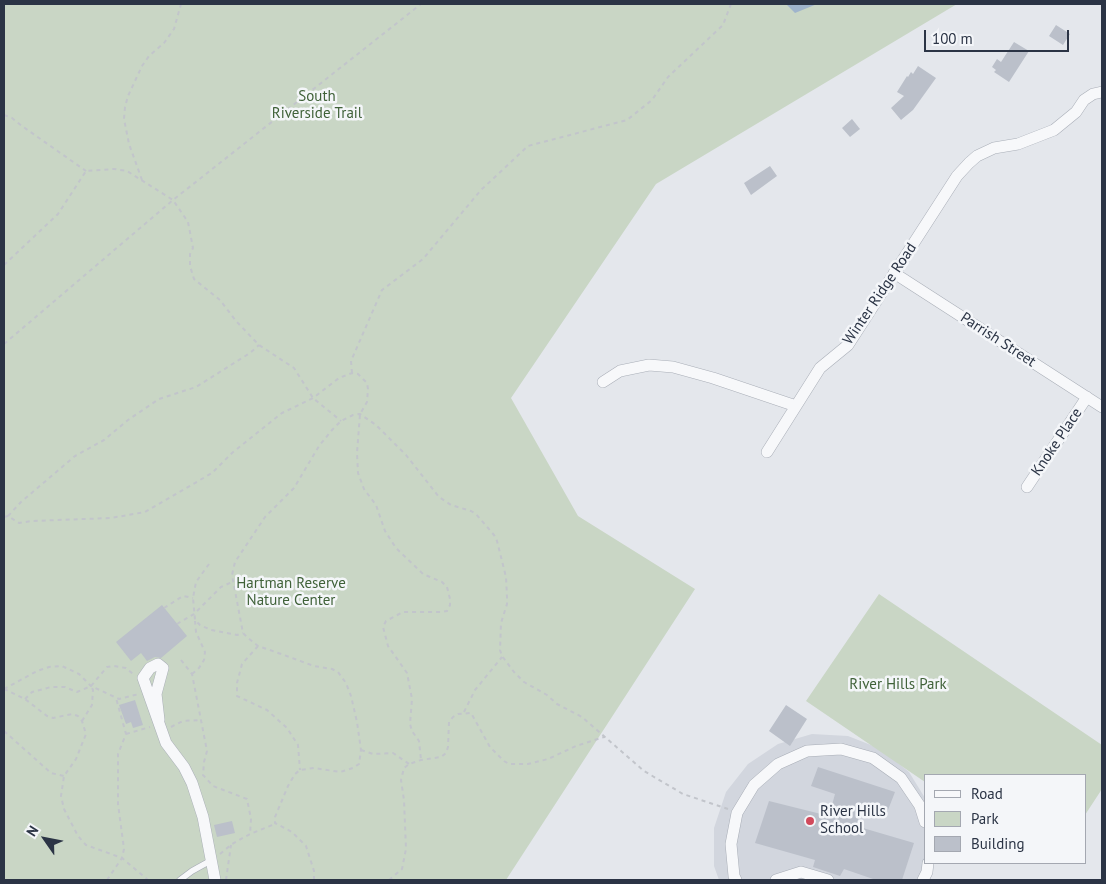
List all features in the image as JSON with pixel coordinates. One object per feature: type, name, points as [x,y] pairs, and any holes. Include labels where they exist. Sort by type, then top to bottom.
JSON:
[{"type":"street","name":"Winter Ridge Road","points":[[766,452],[820,368],[848,345],[957,176],[969,163],[977,156],[994,148],[1018,144],[1054,130],[1076,112],[1084,100],[1093,94],[1102,92]]},
{"type":"street","name":"Parrish Street","points":[[894,273],[1102,407]]},
{"type":"street","points":[[603,382],[620,371],[649,365],[673,368],[713,378],[796,406]]},
{"type":"street","name":"Knoke Place","points":[[1027,487],[1087,398]]},
{"type":"street","points":[[163,724],[166,743],[184,767],[192,783],[203,817],[214,880]]},
{"type":"street","points":[[736,880],[731,844],[737,813],[754,785],[778,764],[808,751],[841,749],[874,758],[901,778],[920,806],[924,819]]},
{"type":"street","points":[[923,880],[928,864]]},
{"type":"street","points":[[776,880],[801,872],[828,880]]},
{"type":"lane","points":[[180,880],[210,861]]},
{"type":"path","points":[[142,180],[129,144],[124,119],[125,107],[142,66],[149,56],[164,43],[174,29],[181,4]]},
{"type":"path","points":[[4,344],[174,200],[421,4]]},
{"type":"path","points":[[352,373],[351,360],[382,290],[423,259],[481,190],[528,146],[627,120],[652,100],[668,76],[723,25],[731,4]]},
{"type":"path","points":[[4,115],[12,118],[86,171],[114,169],[126,171],[174,200],[188,222],[193,248],[190,254],[190,266],[194,279],[220,300],[236,321],[259,345],[294,368],[313,398],[341,421]]},
{"type":"path","points":[[4,265],[58,214],[86,171]]},
{"type":"path","points":[[4,518],[75,456],[104,440],[128,420],[159,399],[196,387],[250,353],[259,345]]},
{"type":"path","points":[[8,516],[19,523],[111,518],[146,512],[212,473],[232,453],[282,413],[313,398],[339,378],[352,373],[358,374],[367,383],[367,402],[360,414],[356,453],[358,474],[364,489],[376,505],[385,531],[396,548],[423,574],[447,586],[450,599],[447,611],[403,612],[386,621],[383,627],[388,646],[406,673],[412,699],[410,724],[412,731],[420,741],[421,760]]},
{"type":"path","points":[[275,823],[275,816],[288,786],[295,774],[300,770],[314,768],[340,772],[354,768],[359,764],[361,750],[357,722],[351,696],[346,683],[338,672],[332,668],[314,666],[258,646],[243,633],[232,582],[235,562],[265,517],[294,488],[320,446],[341,421],[360,414],[376,425],[406,455],[439,497],[451,505],[476,514],[497,541],[506,577],[508,597],[508,604],[501,623],[500,650],[502,656],[514,672],[524,682],[582,718],[644,771],[683,794],[737,813]]},
{"type":"path","points":[[192,674],[204,660],[205,652],[196,632],[193,598],[196,582],[209,564]]},
{"type":"path","points":[[177,624],[194,614],[221,587],[232,582]]},
{"type":"path","points":[[164,608],[183,596],[193,598]]},
{"type":"path","points":[[195,620],[200,625],[211,630],[237,635],[243,633]]},
{"type":"path","points":[[258,646],[242,664],[237,683],[237,696],[267,710],[287,728],[298,745],[300,770]]},
{"type":"path","points":[[464,712],[475,690],[502,656]]},
{"type":"path","points":[[181,660],[192,674],[206,750],[204,775],[213,786],[246,799],[251,819],[250,834]]},
{"type":"path","points":[[4,689],[38,671],[49,667],[62,666],[79,674],[91,686],[115,698],[119,699],[144,692]]},
{"type":"path","points":[[25,699],[32,692],[51,687],[65,687],[77,692],[91,686],[107,668],[114,666],[132,671],[136,678]]},
{"type":"path","points":[[82,721],[92,705],[93,690],[91,686]]},
{"type":"path","points":[[4,689],[25,699],[46,716],[53,718],[72,714],[78,716],[82,721],[86,734],[76,759],[64,776],[61,796],[64,808],[78,836],[86,846],[122,858],[148,880]]},
{"type":"path","points":[[107,880],[122,858],[124,849],[118,804],[118,754],[126,734],[115,698]]},
{"type":"path","points":[[389,880],[402,869],[406,849],[404,800],[401,780],[404,768],[421,760],[441,757],[446,753],[449,722],[452,717],[464,712],[471,713],[490,748],[510,764],[528,764],[548,759],[576,746],[604,737]]},
{"type":"path","points":[[126,734],[163,724],[200,720]]},
{"type":"path","points":[[4,731],[51,773],[64,776]]},
{"type":"path","points":[[361,750],[373,754],[393,754],[409,764]]},
{"type":"path","points":[[210,861],[231,845],[275,823]]},
{"type":"path","points":[[275,823],[292,832],[306,846],[314,871],[314,880]]},
{"type":"path","points":[[226,880],[231,845]]},
{"type":"shaded area","points":[[812,734],[848,736],[881,749],[909,772],[924,796],[924,864],[929,880],[719,880],[714,866],[714,828],[726,792],[748,764],[778,744]]},
{"type":"green space","name":"Hartman Reserve Nature Center","points":[[4,4],[957,4],[656,184],[511,398],[578,516],[695,589],[506,880],[4,880]]},
{"type":"green space","name":"River Hills Park","points":[[879,594],[1102,745],[1102,789],[1086,813],[1086,774],[924,774],[924,781],[806,701]]},
{"type":"water","points":[[786,4],[817,4],[795,13]]},
{"type":"building","points":[[1056,25],[1070,34],[1063,45],[1049,36]]},
{"type":"building","points":[[1014,42],[1029,51],[1009,82],[994,72],[996,70],[992,67],[997,59],[1001,62]]},
{"type":"building","points":[[918,66],[936,78],[913,110],[901,120],[891,108],[904,96],[897,92],[907,76],[911,72],[913,74]]},
{"type":"building","points":[[852,119],[860,129],[850,137],[842,128]]},
{"type":"building","points":[[770,166],[777,176],[751,195],[744,183]]},
{"type":"building","points":[[162,605],[187,636],[161,658],[155,657],[147,661],[141,653],[131,661],[116,642]]},
{"type":"building","points":[[135,700],[143,725],[133,728],[131,722],[126,724],[119,705]]},
{"type":"building","points":[[786,705],[807,719],[790,746],[769,731]]},
{"type":"building","name":"River Hills School","points":[[818,767],[895,792],[888,810],[863,803],[856,826],[914,843],[902,880],[876,880],[844,869],[840,876],[813,867],[815,860],[755,843],[769,801],[829,816],[835,794],[811,786]]},
{"type":"building","points":[[232,821],[235,833],[217,837],[214,825]]},
{"type":"place","name":"River Hills School","points":[[810,821]]},
{"type":"park label","name":"South Riverside Trail","points":[[317,106]]}]
